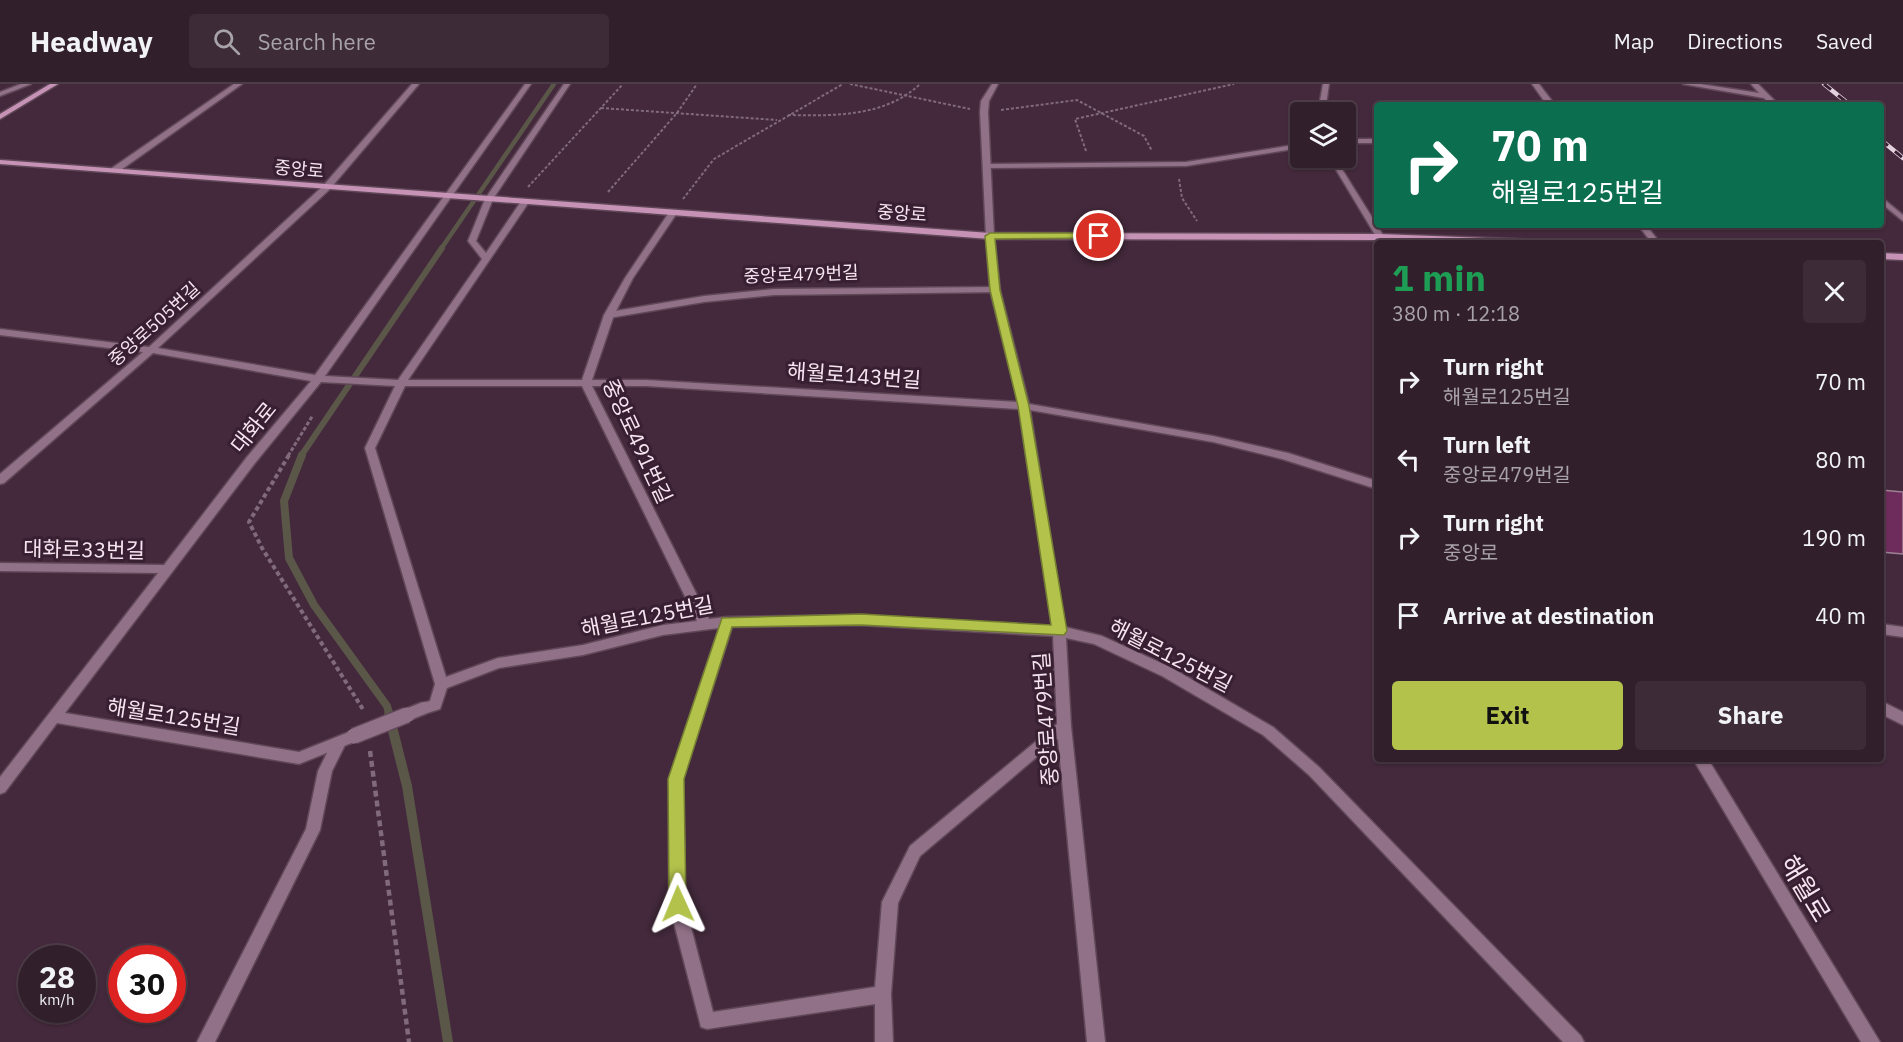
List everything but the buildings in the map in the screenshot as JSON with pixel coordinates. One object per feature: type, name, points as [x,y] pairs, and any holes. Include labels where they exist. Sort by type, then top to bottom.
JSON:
[{"type":"main road","points":[[0,117],[55,84]]},
{"type":"main road","name":"중앙로","points":[[0,162],[990,236],[1382,240]]},
{"type":"main road","points":[[1884,256],[1903,257]]},
{"type":"street","points":[[0,94],[28,84]]},
{"type":"street","points":[[115,170],[239,84]]},
{"type":"street","name":"중앙로505번길","points":[[0,480],[151,350],[326,188],[416,84]]},
{"type":"street","name":"대화로","points":[[0,788],[251,460],[318,379],[528,84]]},
{"type":"street","points":[[485,257],[472,241],[489,199],[567,84]]},
{"type":"street","points":[[984,112],[985,101],[995,84]]},
{"type":"street","points":[[1322,102],[1325,84]]},
{"type":"street","points":[[1535,84],[1549,102]]},
{"type":"street","points":[[1686,84],[1766,96]]},
{"type":"street","points":[[1754,84],[1772,102]]},
{"type":"street","name":"중앙로479번길","points":[[984,112],[995,290],[1024,406],[1059,631],[1064,726],[1096,1042]]},
{"type":"street","points":[[1356,141],[1374,141]]},
{"type":"street","points":[[987,166],[1176,164],[1229,159],[1290,148]]},
{"type":"street","points":[[1338,168],[1374,227]]},
{"type":"street","points":[[442,684],[370,448],[402,382],[520,201]]},
{"type":"street","points":[[1884,202],[1903,219]]},
{"type":"street","name":"중앙로491번길","points":[[673,213],[629,278],[609,315],[586,384],[705,625]]},
{"type":"street","points":[[1644,228],[1654,240]]},
{"type":"street","name":"중앙로479번길","points":[[609,315],[704,299],[774,292],[995,290]]},
{"type":"street","name":"해월로143번길","points":[[0,332],[151,350],[318,379],[402,382],[646,383],[795,390],[1024,406],[1214,439],[1296,459],[1374,484]]},
{"type":"street","name":"대화로33번길","points":[[0,567],[168,569]]},
{"type":"street","name":"해월로125번길","points":[[54,717],[299,758],[435,705],[442,684],[498,663],[583,650],[663,630],[727,622],[861,620],[1059,631],[1097,640],[1167,672],[1268,731],[1314,771],[1575,1042]]},
{"type":"street","points":[[727,622],[676,779],[678,904],[707,1021],[883,994]]},
{"type":"street","points":[[1884,629],[1903,632]]},
{"type":"street","points":[[1884,709],[1903,719]]},
{"type":"street","points":[[884,1042],[883,994],[890,902],[915,851],[1064,726]]},
{"type":"street","points":[[206,1042],[314,830],[325,771],[339,743]]},
{"type":"street","name":"해월로","points":[[1702,762],[1871,1042]]},
{"type":"path","points":[[520,201],[623,84]]},
{"type":"path","points":[[595,207],[677,113],[697,84]]},
{"type":"path","points":[[673,213],[714,159],[843,84]]},
{"type":"path","points":[[850,84],[984,112],[1077,100],[1144,136],[1159,164]]},
{"type":"path","points":[[788,115],[846,114],[887,105],[910,96],[920,84]]},
{"type":"path","points":[[1090,165],[1075,119],[1234,84]]},
{"type":"path","points":[[601,108],[778,120]]},
{"type":"path","points":[[1176,164],[1182,198],[1208,237]]},
{"type":"path","points":[[316,411],[249,522],[262,548],[344,675],[364,711],[366,723]]},
{"type":"path","points":[[369,747],[409,1042]]},
{"type":"waterway","points":[[441,249],[554,84]]},
{"type":"waterway","points":[[301,456],[442,248]]},
{"type":"waterway","points":[[302,455],[284,501],[289,558],[314,605],[387,706],[390,716]]},
{"type":"waterway","points":[[389,715],[407,786],[448,1042]]},
{"type":"railway","points":[[1824,84],[1846,102]]},
{"type":"railway","points":[[1884,142],[1903,158]]},
{"type":"route","points":[[678,904],[676,779],[727,622],[861,620],[1059,631],[1024,406],[995,290],[990,236],[1099,236]]}]
